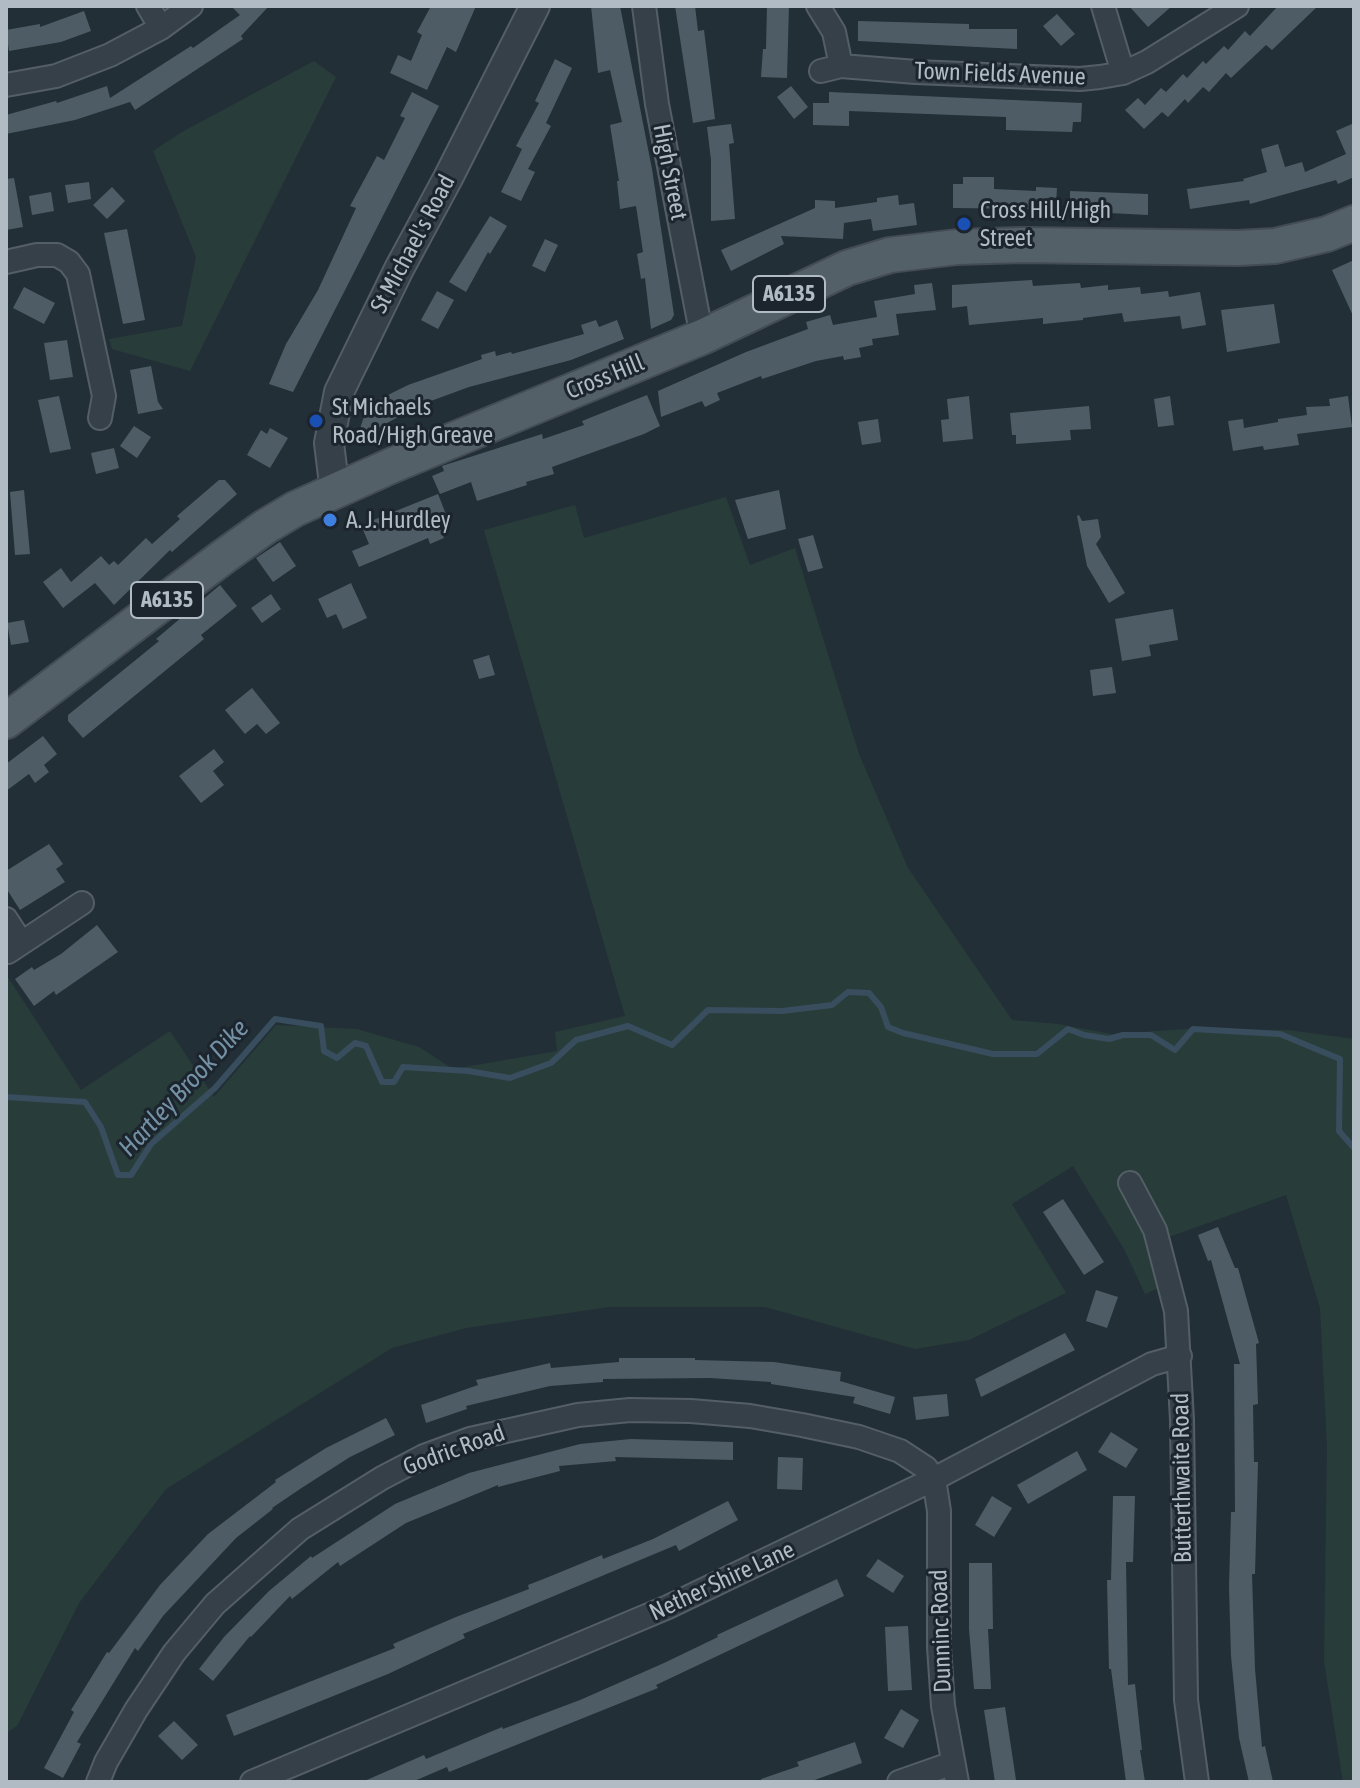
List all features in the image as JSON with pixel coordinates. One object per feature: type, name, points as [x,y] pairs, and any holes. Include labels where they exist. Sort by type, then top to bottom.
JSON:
[{"type":"main road","name":"Cross Hill","points":[[6,721],[265,527],[306,504],[405,459],[702,337],[847,268],[877,258],[929,249],[1022,245],[1200,249],[1275,246],[1327,234],[1354,223]]},
{"type":"street","points":[[148,6],[161,28]]},
{"type":"street","points":[[6,85],[56,76],[110,55],[161,28],[191,6]]},
{"type":"street","name":"St Michael's Road","points":[[335,492],[329,443],[339,392],[535,6]]},
{"type":"street","name":"High Street","points":[[644,6],[657,104],[702,337]]},
{"type":"street","name":"Town Fields Avenue","points":[[818,6],[834,32],[831,69],[1080,79],[1123,73],[1174,47],[1237,6]]},
{"type":"street","points":[[1103,6],[1123,73]]},
{"type":"street","points":[[6,262],[37,255],[57,255],[69,262],[78,274],[104,396],[100,418]]},
{"type":"street","points":[[6,919],[15,947],[82,903]]},
{"type":"street","name":"Butterthwaite Road","points":[[1130,1183],[1155,1230],[1176,1311],[1180,1356],[1186,1700],[1197,1782]]},
{"type":"street","name":"Nether Shire Lane","points":[[252,1782],[287,1776],[668,1607],[934,1479],[1152,1364],[1180,1356]]},
{"type":"street","name":"Godric Road","points":[[98,1782],[136,1710],[174,1653],[215,1604],[300,1529],[336,1505],[424,1456],[470,1439],[578,1415],[630,1410],[721,1413],[776,1420],[859,1437],[900,1451],[926,1468],[934,1479]]},
{"type":"street","name":"Dunninc Road","points":[[934,1479],[939,1511],[937,1598],[943,1706],[955,1772]]},
{"type":"street","points":[[899,1782],[955,1772]]},
{"type":"green space","points":[[314,61],[336,77],[190,371],[112,349],[109,339],[182,326],[196,257],[153,151],[182,132]]},
{"type":"green space","points":[[726,497],[750,565],[795,548],[859,754],[908,868],[1012,1020],[1058,1024],[1111,1034],[1187,1029],[1288,1030],[1354,1039],[1354,1782],[1343,1782],[1324,1661],[1327,1447],[1320,1308],[1286,1195],[1152,1243],[1159,1288],[1145,1294],[1124,1249],[1073,1166],[1012,1204],[1066,1293],[969,1340],[915,1349],[765,1307],[609,1307],[466,1328],[392,1348],[166,1489],[79,1603],[17,1726],[6,1733],[6,974],[81,1090],[170,1031],[214,1097],[276,1025],[357,1029],[419,1047],[453,1069],[557,1051],[555,1032],[625,1016],[484,530],[575,505],[584,538]]},
{"type":"building","points":[[231,6],[269,6],[241,36],[243,39],[135,110],[130,102],[75,120],[6,134],[6,115],[57,103],[107,86],[110,98],[191,46],[193,48],[240,15]]},
{"type":"building","points":[[431,6],[476,6],[456,52],[447,47],[427,90],[390,73],[398,55],[411,61],[422,35],[417,32]]},
{"type":"building","points":[[591,6],[620,6],[652,169],[674,315],[671,320],[651,329],[645,278],[641,279],[637,254],[643,252],[636,206],[620,209],[610,125],[622,122],[610,70],[598,73]]},
{"type":"building","points":[[675,6],[695,6],[698,31],[704,30],[715,119],[693,123]]},
{"type":"building","points":[[767,6],[789,6],[787,78],[761,77],[763,49],[766,49]]},
{"type":"building","points":[[1129,6],[1172,6],[1148,27]]},
{"type":"building","points":[[1278,6],[1318,6],[1272,50],[1266,45],[1231,78],[1226,73],[1209,92],[1203,87],[1188,103],[1185,99],[1168,117],[1162,112],[1144,129],[1125,110],[1138,98],[1145,105],[1161,88],[1166,92],[1183,74],[1187,78],[1224,46],[1228,50],[1245,31],[1250,36]]},
{"type":"building","points":[[84,11],[91,31],[61,42],[9,51],[6,30],[40,24],[40,27]]},
{"type":"building","points":[[1057,14],[1075,34],[1061,46],[1043,26]]},
{"type":"building","points":[[858,21],[969,24],[969,29],[1017,29],[1017,49],[858,41]]},
{"type":"building","points":[[555,59],[572,68],[546,123],[551,126],[528,169],[535,172],[521,201],[501,192],[522,149],[516,146],[539,103],[535,101]]},
{"type":"building","points":[[791,86],[808,107],[794,119],[777,97]]},
{"type":"building","points":[[412,92],[439,106],[293,392],[269,384],[286,344],[318,290],[356,208],[350,206],[377,156],[384,160],[405,118],[400,116]]},
{"type":"building","points":[[829,92],[1082,103],[1081,122],[1073,122],[1072,132],[1006,130],[1006,117],[849,111],[849,126],[813,125],[813,103],[829,103]]},
{"type":"building","points":[[1354,123],[1354,177],[1338,184],[1336,180],[1250,204],[1249,200],[1190,209],[1187,189],[1244,181],[1267,172],[1261,149],[1278,144],[1285,167],[1302,162],[1305,172],[1346,154],[1336,131]]},
{"type":"building","points":[[731,124],[734,143],[729,144],[735,219],[711,221],[711,160],[707,127]]},
{"type":"building","points":[[963,177],[994,177],[994,189],[1036,191],[1036,187],[1057,188],[1056,204],[1035,204],[1035,209],[953,208],[953,184],[963,184]]},
{"type":"building","points":[[14,178],[23,227],[6,230],[6,179]]},
{"type":"building","points":[[89,182],[91,199],[68,203],[65,185]]},
{"type":"building","points":[[112,187],[125,201],[107,219],[93,205]]},
{"type":"building","points":[[1070,191],[1148,194],[1148,215],[1070,211]]},
{"type":"building","points":[[51,192],[54,211],[32,215],[29,196]]},
{"type":"building","points":[[898,195],[899,205],[914,203],[917,225],[873,231],[871,219],[844,223],[843,239],[781,236],[784,244],[731,271],[721,250],[815,208],[815,200],[835,201],[835,208],[877,202],[877,198]]},
{"type":"building","points":[[490,216],[507,226],[490,254],[488,252],[466,292],[449,282]]},
{"type":"building","points":[[127,229],[145,320],[123,324],[104,233]]},
{"type":"building","points":[[545,239],[558,245],[545,272],[532,266]]},
{"type":"building","points":[[1354,260],[1354,318],[1332,270]]},
{"type":"building","points":[[1032,280],[1033,286],[1080,283],[1081,288],[1108,285],[1108,290],[1140,287],[1141,294],[1168,291],[1169,297],[1200,292],[1206,325],[1182,329],[1180,316],[1124,322],[1122,313],[1043,324],[1043,318],[969,325],[967,306],[952,308],[952,285]]},
{"type":"building","points":[[932,283],[936,310],[896,314],[899,335],[872,339],[873,345],[859,348],[861,357],[844,360],[843,356],[816,361],[762,379],[761,376],[717,393],[720,400],[705,407],[702,401],[661,417],[658,391],[746,352],[808,329],[806,322],[830,315],[833,325],[877,317],[874,301],[915,294],[914,285]]},
{"type":"building","points":[[24,287],[55,303],[44,324],[13,308]]},
{"type":"building","points":[[437,291],[454,300],[438,329],[421,320]]},
{"type":"building","points":[[1274,304],[1280,343],[1227,352],[1221,310]]},
{"type":"building","points":[[596,320],[599,327],[617,320],[624,339],[571,360],[469,387],[420,405],[356,440],[368,405],[408,385],[482,359],[481,355],[495,351],[496,356],[512,354],[584,334],[581,325]]},
{"type":"building","points":[[67,340],[73,377],[50,380],[44,343]]},
{"type":"building","points":[[151,366],[158,402],[163,409],[138,414],[130,370]]},
{"type":"building","points":[[647,395],[660,426],[552,467],[554,474],[526,482],[527,485],[477,501],[471,482],[440,494],[432,476],[444,471],[442,466],[542,434],[543,439],[584,425],[582,421]]},
{"type":"building","points":[[59,396],[71,449],[50,453],[38,400]]},
{"type":"building","points":[[969,396],[973,439],[943,442],[941,420],[949,419],[947,399]]},
{"type":"building","points":[[1170,396],[1174,425],[1158,427],[1154,399]]},
{"type":"building","points":[[1348,396],[1352,427],[1297,434],[1299,445],[1233,451],[1228,421],[1243,419],[1244,428],[1278,422],[1278,419],[1307,415],[1306,407],[1330,406],[1329,399]]},
{"type":"building","points":[[1089,406],[1091,429],[1070,430],[1071,440],[1016,444],[1010,413]]},
{"type":"building","points":[[878,419],[881,442],[862,445],[858,422]]},
{"type":"building","points":[[134,426],[151,437],[137,458],[120,446]]},
{"type":"building","points":[[270,428],[288,438],[270,468],[247,455],[261,430],[267,434]]},
{"type":"building","points":[[114,448],[119,468],[96,474],[91,453]]},
{"type":"building","points":[[219,480],[225,480],[237,494],[172,552],[170,550],[114,605],[95,583],[63,608],[43,582],[61,568],[71,582],[101,556],[109,565],[114,561],[118,565],[146,538],[152,544],[180,519],[177,516]]},
{"type":"building","points":[[24,490],[30,554],[15,555],[10,492]]},
{"type":"building","points":[[779,490],[786,529],[748,539],[735,500]]},
{"type":"building","points":[[438,494],[447,517],[437,521],[444,538],[430,544],[428,538],[359,567],[352,551],[369,544],[361,525]]},
{"type":"building","points":[[1079,515],[1082,521],[1098,519],[1101,537],[1096,544],[1125,593],[1109,603],[1087,566]]},
{"type":"building","points":[[813,535],[823,568],[808,572],[798,539]]},
{"type":"building","points":[[280,542],[296,566],[273,582],[256,558]]},
{"type":"building","points":[[351,583],[367,618],[343,629],[336,614],[327,618],[318,599]]},
{"type":"building","points":[[220,585],[237,606],[201,635],[204,639],[83,738],[68,721],[68,715],[159,641],[156,639]]},
{"type":"building","points":[[271,594],[281,609],[262,623],[251,608]]},
{"type":"building","points":[[1173,609],[1178,640],[1149,645],[1151,656],[1122,661],[1115,619]]},
{"type":"building","points":[[24,620],[29,642],[11,645],[7,623]]},
{"type":"building","points":[[489,655],[495,675],[479,679],[473,660]]},
{"type":"building","points":[[1112,667],[1116,693],[1093,696],[1090,670]]},
{"type":"building","points":[[252,688],[280,723],[266,734],[257,724],[245,734],[225,710]]},
{"type":"building","points":[[43,736],[57,754],[44,765],[49,772],[35,783],[29,774],[6,791],[6,764]]},
{"type":"building","points":[[214,749],[224,762],[213,771],[224,785],[201,803],[179,776]]},
{"type":"building","points":[[49,844],[63,864],[56,869],[65,882],[20,910],[6,888],[6,871]]},
{"type":"building","points":[[97,925],[118,952],[56,995],[54,991],[34,1006],[15,979],[32,967],[34,970],[61,954]]},
{"type":"building","points":[[1063,1199],[1104,1262],[1084,1275],[1043,1212]]},
{"type":"building","points":[[1218,1227],[1235,1268],[1238,1268],[1259,1343],[1256,1344],[1258,1404],[1253,1405],[1254,1462],[1258,1462],[1255,1574],[1252,1574],[1255,1669],[1262,1747],[1265,1746],[1273,1782],[1249,1782],[1239,1738],[1231,1656],[1229,1588],[1231,1512],[1235,1512],[1234,1364],[1240,1364],[1211,1260],[1208,1261],[1198,1235]]},
{"type":"building","points":[[1096,1290],[1118,1297],[1107,1328],[1086,1321]]},
{"type":"building","points":[[1065,1333],[1075,1350],[981,1397],[975,1379]]},
{"type":"building","points":[[619,1358],[774,1362],[841,1372],[840,1381],[895,1397],[890,1414],[853,1403],[855,1397],[771,1382],[710,1378],[603,1379],[603,1382],[550,1386],[466,1406],[467,1409],[426,1423],[421,1405],[478,1385],[476,1380],[550,1363],[551,1368],[619,1362]]},
{"type":"building","points":[[947,1394],[949,1416],[916,1420],[913,1397]]},
{"type":"building","points":[[386,1418],[395,1435],[350,1457],[300,1489],[236,1538],[163,1616],[138,1651],[135,1648],[77,1742],[81,1744],[63,1778],[44,1768],[74,1712],[71,1710],[107,1652],[160,1585],[208,1534],[275,1480],[326,1448]]},
{"type":"building","points":[[1111,1432],[1138,1449],[1126,1468],[1098,1452]]},
{"type":"building","points":[[631,1439],[733,1442],[733,1460],[615,1457],[616,1461],[559,1466],[560,1471],[498,1485],[406,1523],[340,1566],[338,1562],[292,1599],[290,1596],[250,1636],[213,1681],[199,1669],[224,1637],[269,1591],[311,1556],[395,1504],[469,1473],[580,1444]]},
{"type":"building","points":[[1077,1451],[1087,1470],[1028,1504],[1017,1485]]},
{"type":"building","points":[[778,1457],[803,1458],[802,1490],[777,1489]]},
{"type":"building","points":[[992,1496],[1012,1508],[994,1537],[975,1525]]},
{"type":"building","points":[[1113,1496],[1135,1496],[1133,1562],[1126,1562],[1128,1685],[1135,1684],[1145,1782],[1126,1782],[1109,1669],[1107,1580],[1111,1580]]},
{"type":"building","points":[[728,1501],[738,1520],[679,1551],[676,1545],[463,1634],[465,1638],[388,1674],[234,1736],[226,1715],[395,1648],[393,1644],[529,1589],[528,1585],[602,1555],[603,1559],[653,1539]]},
{"type":"building","points":[[878,1559],[904,1576],[893,1593],[866,1576]]},
{"type":"building","points":[[969,1563],[992,1563],[993,1629],[988,1629],[991,1689],[974,1689],[969,1629]]},
{"type":"building","points":[[837,1579],[844,1596],[656,1685],[658,1688],[449,1772],[447,1767],[412,1782],[362,1782],[424,1755],[426,1759],[502,1727],[580,1700]]},
{"type":"building","points":[[908,1626],[912,1690],[888,1691],[885,1627]]},
{"type":"building","points":[[1005,1707],[1016,1780],[995,1782],[984,1710]]},
{"type":"building","points":[[901,1709],[919,1720],[903,1748],[884,1738]]},
{"type":"building","points":[[174,1721],[198,1745],[182,1760],[158,1736]]},
{"type":"building","points":[[855,1742],[862,1763],[809,1782],[762,1782],[761,1779],[799,1766],[797,1762]]},
{"type":"waterway","name":"Hartley Brook Dike","points":[[6,1097],[85,1102],[101,1127],[118,1175],[131,1175],[151,1144],[215,1088],[275,1019],[321,1026],[324,1051],[337,1058],[355,1043],[366,1046],[382,1082],[394,1082],[403,1067],[468,1071],[510,1078],[551,1063],[576,1040],[628,1026],[672,1045],[708,1010],[782,1011],[832,1005],[848,992],[869,993],[881,1007],[888,1027],[993,1054],[1037,1054],[1068,1029],[1109,1039],[1123,1035],[1151,1035],[1175,1050],[1193,1029],[1280,1034],[1340,1059],[1339,1131],[1354,1148]]},
{"type":"place","name":"Cross Hill/High Street","points":[[964,224]]},
{"type":"place","name":"St Michaels Road/High Greave","points":[[316,421]]},
{"type":"place","name":"A. J. Hurdley","points":[[330,520]]}]
